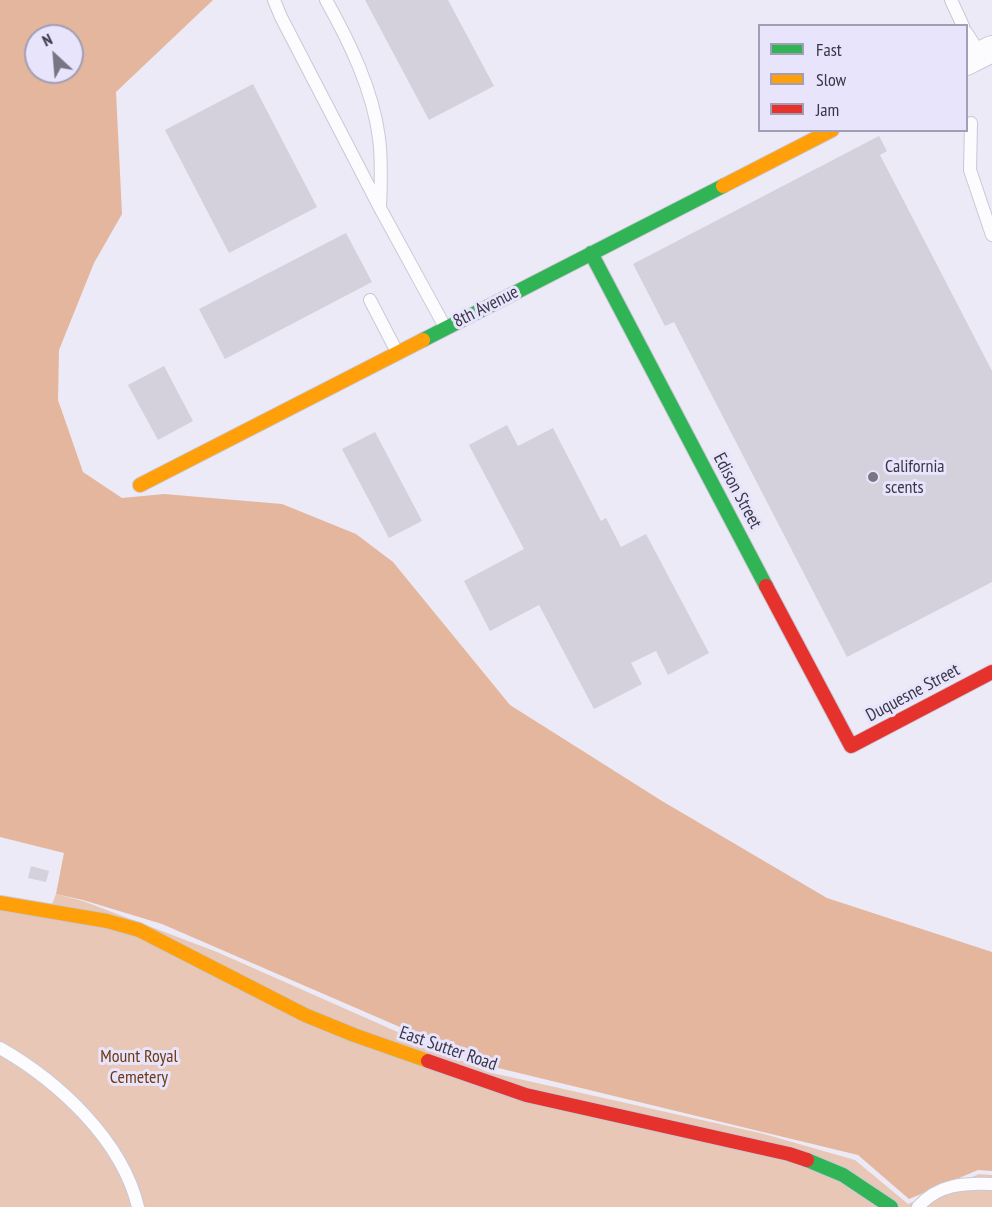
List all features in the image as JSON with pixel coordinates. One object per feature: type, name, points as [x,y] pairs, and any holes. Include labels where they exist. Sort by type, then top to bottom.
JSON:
[{"type":"street","name":"8th Avenue","points":[[140,485],[828,132]]},
{"type":"street","name":"Edison Street","points":[[591,254],[851,746]]},
{"type":"street","name":"Duquesne Street","points":[[851,746],[992,672]]},
{"type":"street","name":"East Sutter Road","points":[[0,903],[51,911],[139,930],[305,1015],[354,1035],[526,1095],[789,1154],[824,1165],[842,1173],[891,1207]]},
{"type":"lane","points":[[274,0],[380,208],[445,328]]},
{"type":"lane","points":[[326,0],[360,72],[374,111],[381,158],[380,208]]},
{"type":"lane","points":[[951,0],[962,24]]},
{"type":"lane","points":[[968,35],[980,55]]},
{"type":"lane","points":[[971,123],[970,171],[992,235]]},
{"type":"lane","points":[[370,300],[398,352]]},
{"type":"lane","points":[[0,1048],[20,1059],[50,1084],[100,1132],[125,1171],[138,1207]]},
{"type":"lane","points":[[918,1207],[934,1192],[948,1187],[961,1184],[992,1184]]},
{"type":"green space","name":"Mount Royal Cemetery","points":[[56,894],[83,901],[217,952],[488,1072],[764,1134],[855,1160],[908,1204],[979,1174],[992,1175],[992,1207],[0,1207],[0,901],[51,907]]},
{"type":"shaded area","points":[[0,0],[213,0],[116,92],[122,214],[94,263],[59,350],[58,400],[83,472],[122,498],[164,494],[282,504],[356,534],[393,562],[510,705],[662,801],[827,898],[992,952],[992,1171],[978,1170],[909,1199],[858,1155],[490,1066],[162,924],[56,894],[64,853],[0,837]]},
{"type":"building","points":[[365,0],[448,0],[494,86],[429,120]]},
{"type":"building","points":[[253,84],[317,207],[229,253],[165,130]]},
{"type":"building","name":"California scents","points":[[879,136],[887,151],[880,155],[992,371],[992,582],[847,657],[674,322],[665,326],[633,264]]},
{"type":"building","points":[[346,233],[372,282],[225,359],[199,309]]},
{"type":"building","points":[[164,366],[193,421],[158,440],[128,385]]},
{"type":"building","points":[[507,425],[518,446],[553,428],[601,521],[606,518],[621,547],[646,534],[709,653],[668,675],[656,651],[631,663],[642,684],[594,709],[539,605],[490,631],[464,581],[524,549],[469,445]]},
{"type":"building","points":[[375,432],[422,521],[389,538],[342,449]]},
{"type":"building","points":[[31,866],[49,871],[46,882],[28,878]]},
{"type":"traffic: fast","points":[[423,340],[723,186]]},
{"type":"traffic: fast","points":[[591,253],[766,586]]},
{"type":"traffic: fast","points":[[807,1160],[843,1175],[891,1207]]},
{"type":"traffic: slow","points":[[723,186],[828,132]]},
{"type":"traffic: slow","points":[[140,485],[423,340]]},
{"type":"traffic: slow","points":[[0,903],[107,921],[139,930],[305,1015],[428,1061]]},
{"type":"traffic: jam","points":[[766,586],[851,746],[992,672]]},
{"type":"traffic: jam","points":[[428,1061],[526,1095],[807,1160]]},
{"type":"place","name":"California scents","points":[[873,477]]}]
